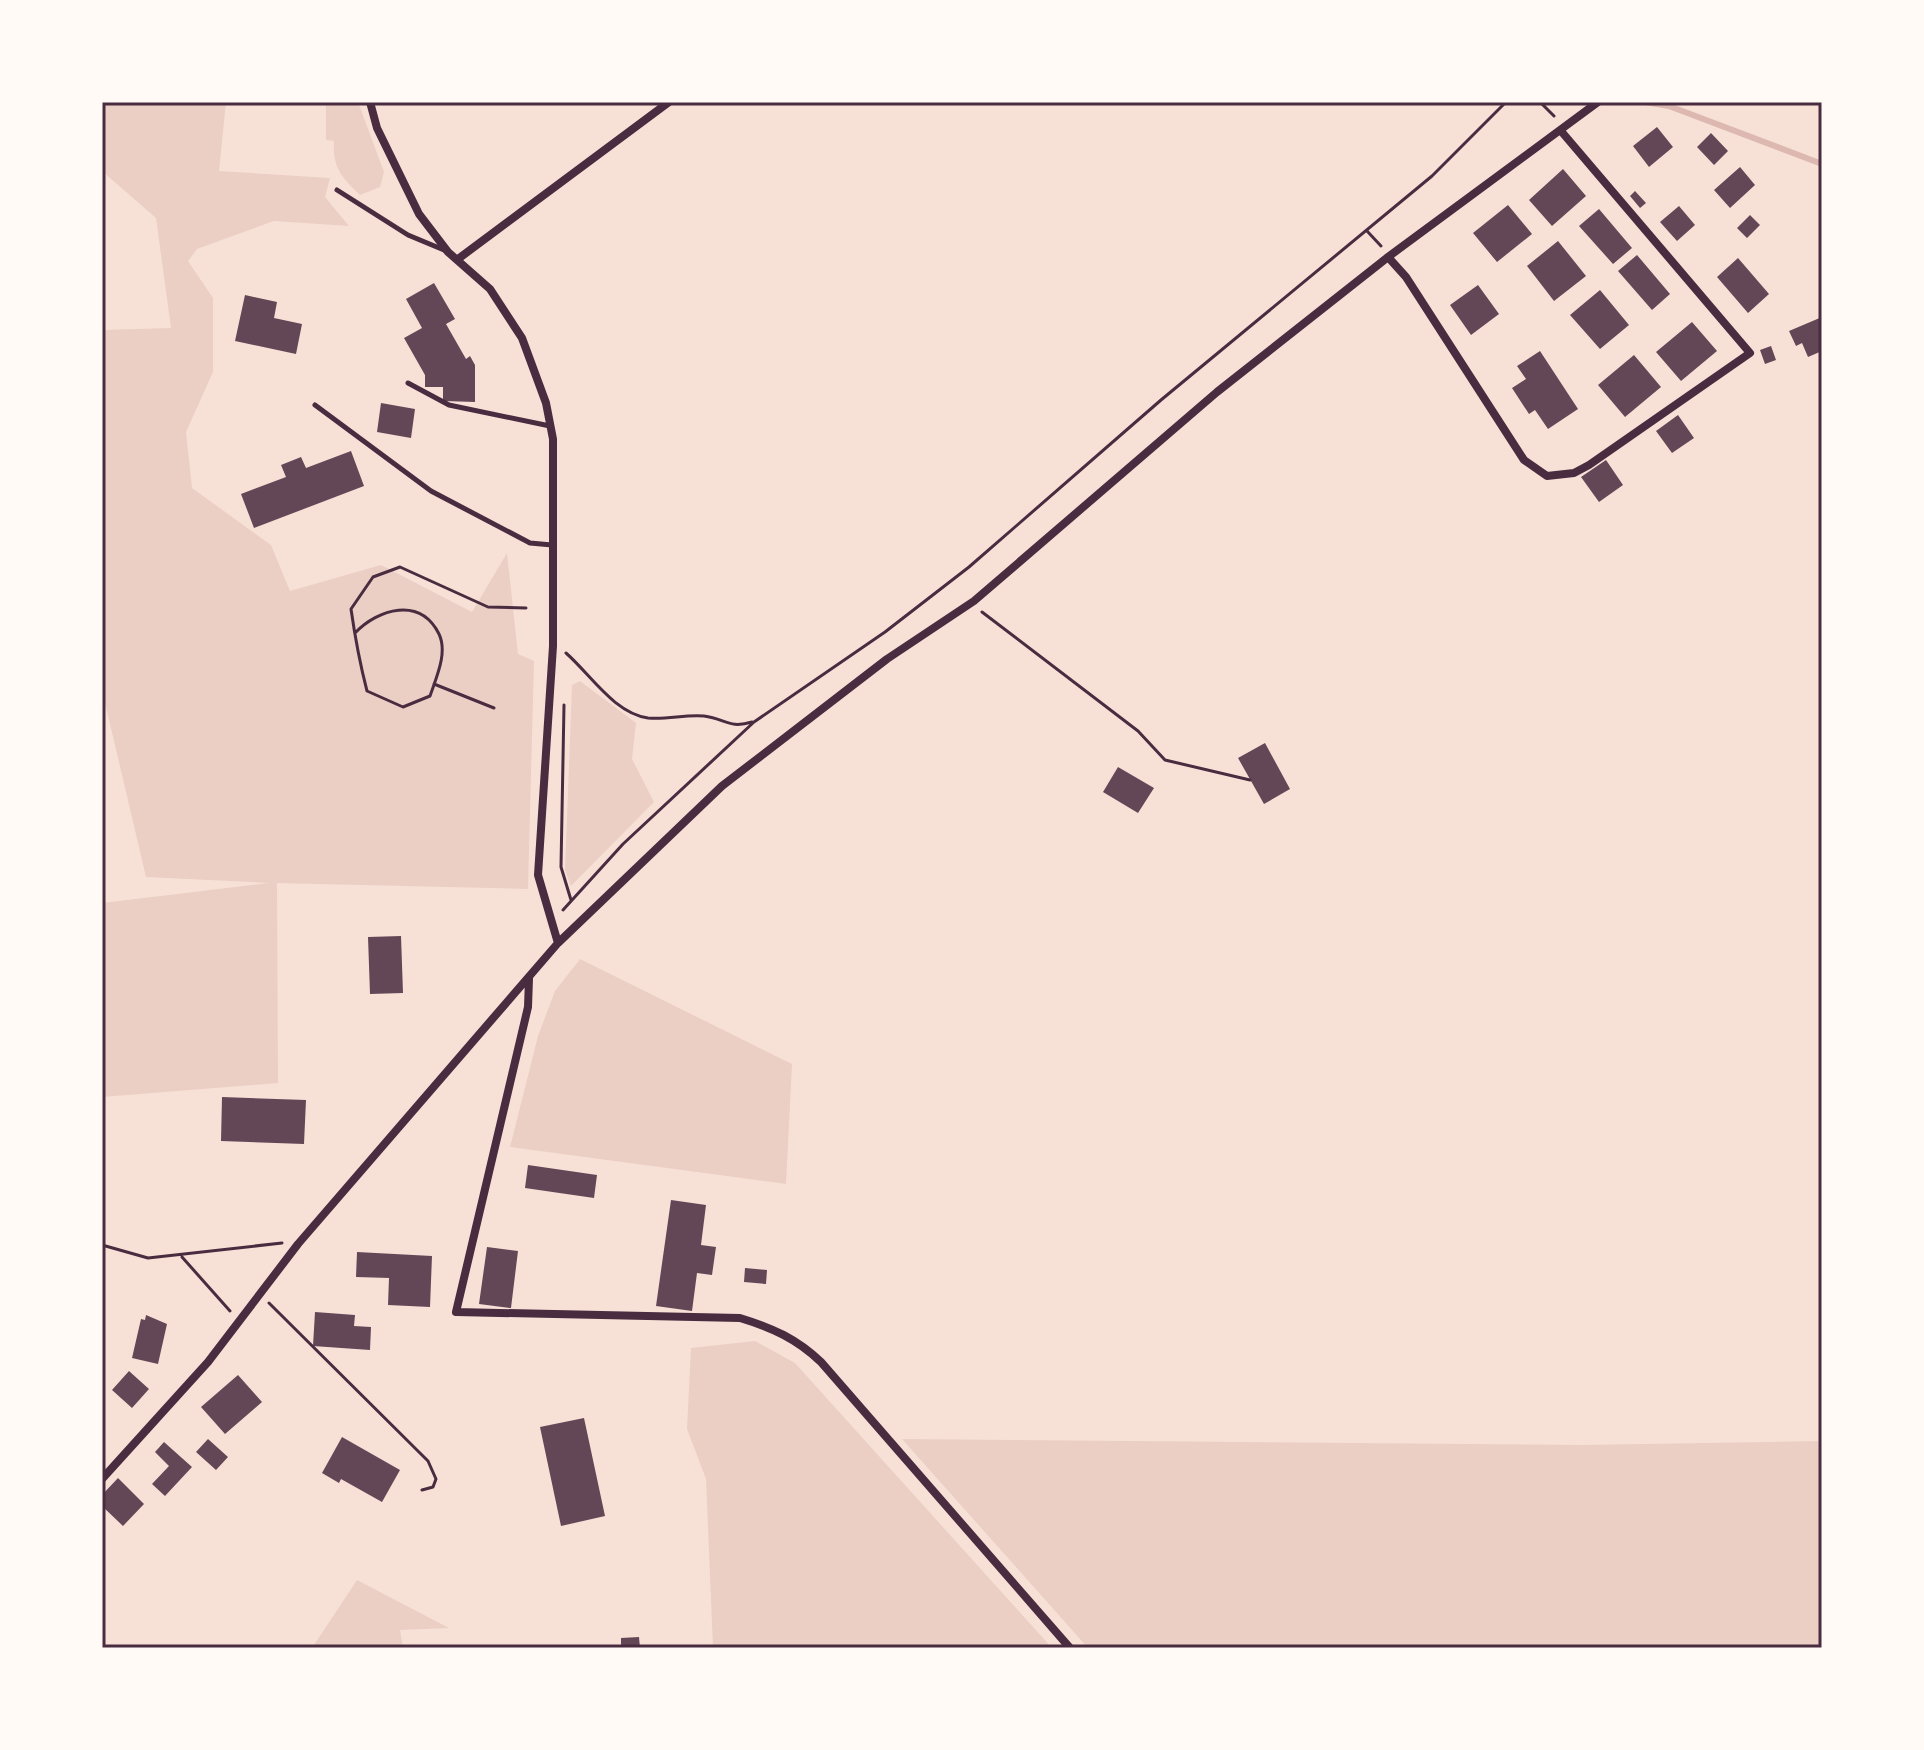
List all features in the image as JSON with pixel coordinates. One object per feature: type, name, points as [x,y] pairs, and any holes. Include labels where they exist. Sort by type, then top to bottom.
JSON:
[{"type":"street","points":[[370,102],[377,128],[407,191],[448,252],[490,289],[522,338],[534,366],[550,426],[553,646],[538,875],[558,943]]},
{"type":"street","points":[[458,259],[669,102]]},
{"type":"street","points":[[102,1479],[208,1362],[298,1244],[558,943],[722,786],[876,667],[974,601],[1217,392],[1388,257],[1598,102]]},
{"type":"street","points":[[1388,257],[1406,277],[1524,460],[1547,476],[1574,473],[1589,465],[1750,353],[1561,131]]},
{"type":"street","points":[[529,978],[528,1007],[456,1312],[740,1318],[777,1330],[804,1346],[821,1362],[1070,1648]]},
{"type":"lane","points":[[337,190],[408,235],[448,252]]},
{"type":"lane","points":[[408,383],[449,405],[550,426]]},
{"type":"lane","points":[[315,405],[431,491],[530,543],[553,545]]},
{"type":"path","points":[[551,926],[571,900],[679,789],[754,722],[885,632],[969,567],[1161,400],[1432,176],[1506,102]]},
{"type":"path","points":[[1540,102],[1556,118],[1561,131]]},
{"type":"path","points":[[1367,231],[1388,257]]},
{"type":"path","points":[[355,633],[367,620],[390,609],[422,614],[439,635],[441,665],[430,696],[403,707],[367,691],[355,633],[351,609],[373,577],[400,567],[488,607],[526,608]]},
{"type":"path","points":[[974,601],[992,620],[1138,731],[1165,760],[1250,780]]},
{"type":"path","points":[[564,664],[564,651],[591,675],[604,693],[645,717],[705,716],[736,727],[754,722]]},
{"type":"path","points":[[434,684],[494,708]]},
{"type":"path","points":[[564,703],[561,867],[571,900]]},
{"type":"path","points":[[102,1245],[148,1258],[182,1257],[264,1242],[298,1244]]},
{"type":"path","points":[[182,1257],[239,1322]]},
{"type":"path","points":[[261,1293],[305,1342],[428,1461],[436,1479],[433,1487],[422,1490]]},
{"type":"shaded area","points":[[102,102],[226,102],[219,171],[330,178],[325,197],[349,226],[274,221],[197,249],[188,261],[213,298],[213,372],[186,432],[192,488],[271,545],[290,591],[381,565],[472,612],[507,553],[518,654],[534,661],[528,889],[277,883],[278,1083],[102,1097],[102,903],[269,883],[146,877],[102,690],[102,330],[171,328],[156,218],[102,171]]},
{"type":"shaded area","points":[[326,102],[358,102],[384,172],[380,187],[360,195],[340,171],[334,141],[326,140]]},
{"type":"shaded area","points":[[580,681],[636,723],[632,759],[654,802],[571,886],[565,870],[572,685]]},
{"type":"shaded area","points":[[580,959],[792,1064],[786,1184],[510,1147],[538,1036],[555,991]]},
{"type":"shaded area","points":[[755,1341],[795,1363],[1052,1648],[713,1648],[706,1479],[687,1429],[691,1348]]},
{"type":"shaded area","points":[[902,1439],[1584,1445],[1822,1441],[1822,1648],[1088,1648]]},
{"type":"shaded area","points":[[357,1580],[449,1628],[400,1630],[403,1648],[312,1648]]},
{"type":"building","points":[[1657,127],[1673,147],[1649,167],[1633,146]]},
{"type":"building","points":[[1711,133],[1728,151],[1714,165],[1697,147]]},
{"type":"building","points":[[1740,167],[1755,185],[1730,208],[1714,190]]},
{"type":"building","points":[[1563,169],[1586,196],[1552,226],[1529,200]]},
{"type":"building","points":[[1635,191],[1646,203],[1640,208],[1630,196]]},
{"type":"building","points":[[1508,205],[1532,234],[1497,262],[1473,233]]},
{"type":"building","points":[[1679,206],[1695,225],[1677,241],[1660,222]]},
{"type":"building","points":[[1599,209],[1632,248],[1613,264],[1579,226]]},
{"type":"building","points":[[1750,215],[1760,225],[1747,238],[1737,228]]},
{"type":"building","points":[[1558,241],[1586,276],[1554,301],[1527,266]]},
{"type":"building","points":[[1637,255],[1670,294],[1652,310],[1618,271]]},
{"type":"building","points":[[1738,258],[1769,294],[1748,313],[1717,277]]},
{"type":"building","points":[[434,283],[455,319],[446,324],[466,359],[470,356],[475,365],[475,402],[443,401],[443,387],[425,387],[425,375],[404,338],[422,328],[406,299]]},
{"type":"building","points":[[1478,285],[1499,314],[1471,335],[1450,305]]},
{"type":"building","points":[[1600,290],[1629,325],[1600,349],[1570,315]]},
{"type":"building","points":[[245,295],[277,302],[274,318],[302,324],[296,354],[235,341]]},
{"type":"building","points":[[1822,317],[1822,351],[1808,357],[1802,343],[1796,346],[1789,331]]},
{"type":"building","points":[[1692,322],[1717,351],[1681,381],[1656,352]]},
{"type":"building","points":[[1771,346],[1776,360],[1765,364],[1760,350]]},
{"type":"building","points":[[1540,351],[1578,409],[1548,429],[1535,410],[1529,414],[1512,388],[1526,379],[1517,366]]},
{"type":"building","points":[[1634,355],[1661,387],[1625,417],[1598,385]]},
{"type":"building","points":[[381,403],[415,409],[411,438],[377,432]]},
{"type":"building","points":[[1678,415],[1694,438],[1672,453],[1656,431]]},
{"type":"building","points":[[351,451],[364,486],[254,528],[241,494],[286,477],[281,465],[301,457],[306,468]]},
{"type":"building","points":[[1606,460],[1623,485],[1599,502],[1581,477]]},
{"type":"building","points":[[1265,743],[1290,789],[1264,804],[1238,758]]},
{"type":"building","points":[[1118,767],[1154,788],[1138,813],[1103,792]]},
{"type":"building","points":[[401,936],[403,993],[370,994],[368,937]]},
{"type":"building","points":[[222,1097],[306,1100],[304,1144],[221,1141]]},
{"type":"building","points":[[528,1165],[597,1175],[594,1198],[525,1188]]},
{"type":"building","points":[[671,1200],[706,1205],[701,1245],[716,1247],[712,1275],[697,1273],[692,1311],[656,1306]]},
{"type":"building","points":[[487,1247],[518,1251],[511,1308],[479,1304]]},
{"type":"building","points":[[357,1252],[432,1256],[430,1307],[388,1305],[389,1278],[356,1277]]},
{"type":"building","points":[[745,1268],[767,1270],[766,1284],[744,1282]]},
{"type":"building","points":[[315,1312],[355,1315],[354,1326],[371,1327],[370,1350],[313,1346]]},
{"type":"building","points":[[146,1315],[167,1324],[158,1364],[132,1358],[141,1319],[145,1320]]},
{"type":"building","points":[[129,1371],[149,1389],[132,1408],[112,1390]]},
{"type":"building","points":[[238,1375],[262,1402],[225,1434],[201,1407]]},
{"type":"building","points":[[584,1418],[605,1516],[561,1526],[540,1427]]},
{"type":"building","points":[[342,1437],[400,1470],[382,1502],[341,1479],[339,1483],[322,1473]]},
{"type":"building","points":[[208,1439],[228,1457],[216,1470],[196,1452]]},
{"type":"building","points":[[164,1442],[192,1467],[165,1496],[152,1484],[169,1466],[155,1452]]},
{"type":"building","points":[[118,1478],[144,1504],[123,1526],[102,1506],[102,1495]]},
{"type":"building","points":[[639,1637],[640,1648],[621,1648],[621,1638]]},
{"type":"waterway","points":[[1645,102],[1669,106],[1822,164]]}]
